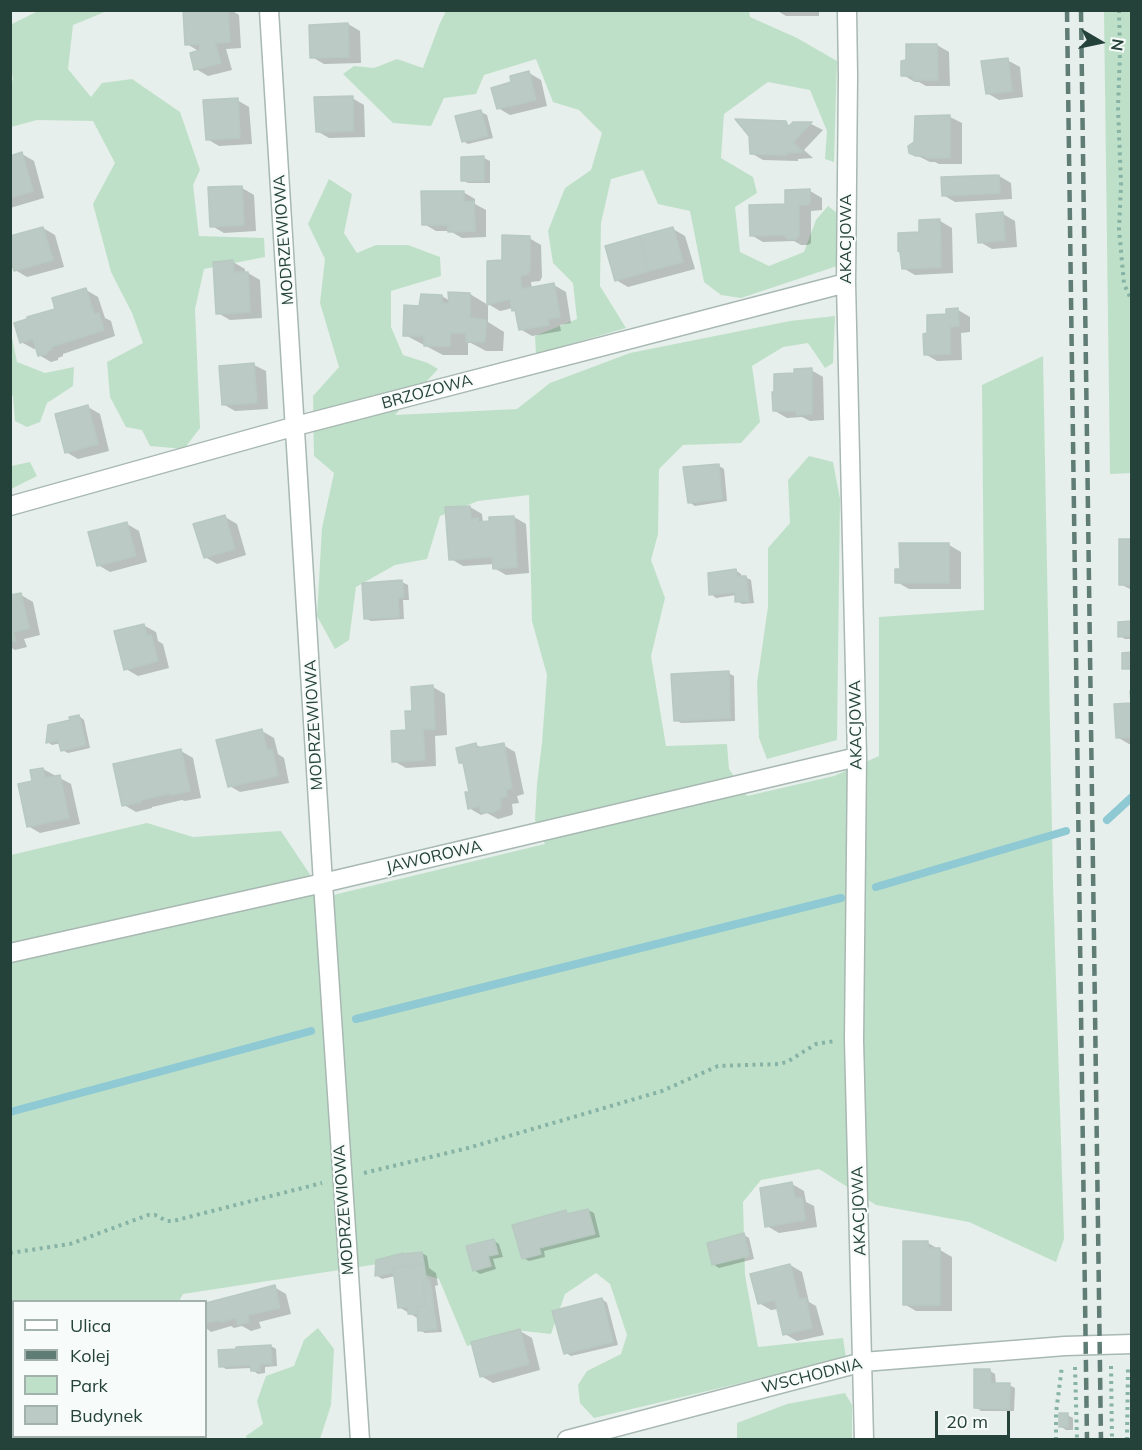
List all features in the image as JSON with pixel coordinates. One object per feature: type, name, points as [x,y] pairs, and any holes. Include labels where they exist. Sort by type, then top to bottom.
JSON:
[{"type":"street","name":"MODRZEWIOWA","points":[[269,10],[360,1440]]},
{"type":"street","name":"AKACJOWA","points":[[847,10],[846,283],[857,757],[854,1040],[864,1440]]},
{"type":"street","name":"BRZOZOWA","points":[[10,506],[296,426],[846,283]]},
{"type":"street","name":"JAWOROWA","points":[[10,952],[323,883],[857,757]]},
{"type":"street","name":"WSCHODNIA","points":[[567,1440],[863,1362],[1117,1344]]},
{"type":"path","points":[[1119,10],[1118,107],[1121,185],[1119,229],[1124,284],[1131,301]]},
{"type":"path","points":[[362,1174],[468,1148],[662,1091],[718,1065],[779,1064],[787,1062],[816,1044],[836,1041]]},
{"type":"path","points":[[10,1253],[70,1244],[148,1215],[173,1221],[324,1182]]},
{"type":"path","points":[[1112,1440],[1117,1344]]},
{"type":"path","points":[[1117,1344],[1127,1440]]},
{"type":"path","points":[[1056,1440],[1056,1413],[1070,1346]]},
{"type":"path","points":[[1070,1346],[1077,1440]]},
{"type":"green space","points":[[38,11],[107,11],[73,25],[68,69],[91,97],[102,83],[132,79],[180,112],[200,170],[193,185],[199,236],[264,238],[265,257],[204,269],[195,309],[200,428],[184,449],[150,446],[142,430],[126,427],[110,397],[107,362],[143,343],[132,313],[111,272],[93,204],[115,163],[93,121],[37,120],[11,127],[11,82],[13,80],[10,25]]},
{"type":"green space","points":[[446,11],[749,11],[750,17],[797,38],[837,61],[834,162],[825,159],[827,131],[810,90],[768,82],[724,114],[721,158],[753,177],[757,193],[735,207],[740,252],[769,266],[804,252],[816,220],[828,206],[841,216],[837,266],[741,298],[721,295],[704,282],[690,211],[658,204],[643,170],[611,179],[601,223],[600,286],[626,328],[536,354],[535,336],[577,319],[573,283],[553,263],[548,231],[565,188],[591,170],[602,133],[579,110],[553,102],[536,59],[484,75],[476,94],[444,98],[431,126],[393,123],[343,74],[354,66],[374,68],[397,59],[423,68]]},
{"type":"green space","points":[[1104,11],[1132,11],[1132,473],[1110,474]]},
{"type":"green space","points":[[329,179],[352,194],[344,233],[357,253],[376,245],[408,245],[440,257],[441,276],[391,291],[391,327],[403,355],[428,363],[438,369],[395,415],[517,409],[550,383],[630,353],[790,321],[835,316],[833,363],[825,368],[808,343],[783,347],[752,366],[760,422],[741,443],[683,445],[659,469],[658,534],[651,560],[665,598],[651,656],[666,746],[727,744],[729,769],[747,796],[834,776],[879,756],[879,617],[984,610],[982,385],[1043,356],[1053,884],[1064,1239],[1056,1262],[969,1222],[876,1205],[819,1169],[761,1180],[743,1202],[745,1275],[758,1347],[843,1338],[846,1358],[594,1418],[580,1403],[578,1385],[587,1371],[621,1354],[627,1335],[610,1284],[596,1273],[565,1294],[551,1334],[514,1330],[467,1346],[439,1279],[385,1263],[183,1294],[180,1300],[12,1300],[11,1345],[11,855],[147,823],[193,837],[281,831],[325,897],[545,844],[535,820],[547,675],[532,621],[529,495],[478,501],[440,516],[427,559],[395,565],[356,587],[349,640],[335,649],[317,616],[322,528],[334,473],[314,456],[313,396],[339,367],[320,303],[325,259],[308,224]]},
{"type":"green space","points":[[10,328],[17,362],[45,373],[74,367],[73,386],[47,403],[40,422],[27,427],[15,421],[11,394]]},
{"type":"green space","points":[[809,456],[833,462],[840,499],[837,740],[767,759],[759,738],[757,683],[768,607],[768,548],[790,523],[788,480]]},
{"type":"green space","points":[[30,462],[37,476],[11,489],[11,466]]},
{"type":"green space","points":[[318,1328],[334,1349],[331,1405],[320,1439],[247,1439],[246,1436],[263,1424],[257,1401],[266,1376],[294,1366],[304,1340]]},
{"type":"green space","points":[[845,1393],[852,1405],[852,1439],[737,1439],[737,1423],[787,1404]]},
{"type":"green space","points":[[53,1438],[177,1438],[177,1439],[54,1440]]},
{"type":"building","points":[[183,10],[228,10],[230,42],[215,43],[221,63],[194,70],[190,53],[200,50],[199,44],[185,45]]},
{"type":"building","points":[[348,23],[349,57],[310,58],[309,25]]},
{"type":"building","points":[[906,44],[937,44],[938,80],[913,80],[913,76],[901,76],[901,61],[906,60]]},
{"type":"building","points":[[1008,58],[1012,91],[986,94],[981,61]]},
{"type":"building","points":[[529,71],[536,100],[497,109],[491,88],[511,82],[510,76]]},
{"type":"building","points":[[353,96],[353,131],[316,132],[314,97]]},
{"type":"building","points":[[238,98],[240,138],[206,140],[203,100]]},
{"type":"building","points":[[481,110],[488,136],[462,142],[455,116]]},
{"type":"building","points":[[950,115],[950,158],[926,158],[926,156],[909,153],[908,146],[914,142],[915,116]]},
{"type":"building","points":[[735,119],[786,121],[788,127],[793,122],[812,122],[793,142],[803,152],[786,153],[786,155],[750,154],[749,136]]},
{"type":"building","points":[[22,152],[33,191],[10,198],[10,156]]},
{"type":"building","points":[[484,156],[484,181],[461,181],[461,157]]},
{"type":"building","points":[[999,175],[1000,193],[942,196],[941,177]]},
{"type":"building","points":[[242,186],[244,225],[210,227],[208,187]]},
{"type":"building","points":[[810,189],[810,204],[799,205],[799,236],[796,239],[788,239],[783,235],[750,236],[749,205],[785,204],[785,190]]},
{"type":"building","points":[[421,191],[464,191],[464,202],[474,201],[475,231],[448,232],[448,225],[422,225]]},
{"type":"building","points":[[1003,212],[1005,240],[978,243],[976,214]]},
{"type":"building","points":[[940,219],[941,267],[902,269],[898,251],[898,233],[919,232],[919,220]]},
{"type":"building","points":[[43,227],[53,260],[14,271],[10,258],[10,236]]},
{"type":"building","points":[[673,227],[683,262],[649,271],[640,236]]},
{"type":"building","points":[[502,235],[530,236],[530,270],[528,274],[520,276],[522,289],[554,283],[560,317],[548,319],[549,325],[519,330],[510,299],[487,305],[487,261],[502,260]]},
{"type":"building","points":[[640,236],[649,271],[615,281],[605,246]]},
{"type":"building","points":[[233,260],[234,272],[248,272],[250,312],[216,314],[213,262]]},
{"type":"building","points":[[86,288],[94,314],[99,313],[104,330],[51,347],[47,354],[38,356],[33,339],[20,343],[14,323],[55,309],[52,298]]},
{"type":"building","points":[[448,292],[470,293],[470,318],[486,320],[485,342],[466,342],[466,333],[450,333],[450,346],[424,346],[424,336],[403,336],[404,305],[419,306],[421,294],[442,295],[442,303],[449,304]]},
{"type":"building","points":[[958,308],[959,326],[950,327],[950,354],[924,355],[923,334],[927,333],[927,315],[946,314],[946,309]]},
{"type":"building","points":[[254,363],[257,403],[222,405],[219,366]]},
{"type":"building","points":[[812,368],[812,414],[797,415],[795,411],[773,411],[774,374],[794,373],[794,369]]},
{"type":"building","points":[[88,405],[98,444],[65,453],[55,414]]},
{"type":"building","points":[[719,464],[722,499],[688,503],[683,467]]},
{"type":"building","points":[[470,506],[471,519],[478,518],[478,522],[489,521],[489,517],[514,516],[517,567],[493,569],[492,557],[449,560],[445,507]]},
{"type":"building","points":[[225,515],[235,549],[204,558],[193,524]]},
{"type":"building","points":[[127,522],[136,556],[97,566],[88,532]]},
{"type":"building","points":[[1119,539],[1132,539],[1132,585],[1119,585]]},
{"type":"building","points":[[899,543],[949,543],[949,583],[895,583],[895,569],[900,569]]},
{"type":"building","points":[[736,569],[737,576],[746,576],[749,601],[735,602],[735,592],[709,595],[708,573]]},
{"type":"building","points":[[402,580],[404,597],[398,598],[399,617],[364,619],[362,583]]},
{"type":"building","points":[[21,593],[29,628],[13,632],[16,641],[10,642],[10,595]]},
{"type":"building","points":[[1132,621],[1132,636],[1118,637],[1118,622]]},
{"type":"building","points":[[144,624],[147,636],[151,635],[158,661],[124,670],[114,631]]},
{"type":"building","points":[[1132,652],[1132,669],[1122,669],[1122,653]]},
{"type":"building","points":[[729,671],[730,718],[674,721],[671,674]]},
{"type":"building","points":[[433,685],[435,729],[423,729],[425,760],[392,762],[391,731],[406,730],[405,711],[412,711],[411,687]]},
{"type":"building","points":[[1130,691],[1132,691],[1132,737],[1116,738],[1114,704],[1131,703]]},
{"type":"building","points":[[79,715],[86,745],[61,751],[58,740],[46,743],[48,725],[70,720],[69,717]]},
{"type":"building","points":[[262,729],[267,750],[272,749],[278,776],[228,787],[216,740]]},
{"type":"building","points":[[476,743],[477,748],[504,743],[512,788],[506,790],[507,796],[500,798],[501,808],[494,812],[483,813],[479,806],[468,809],[465,792],[469,792],[463,763],[459,763],[456,748]]},
{"type":"building","points":[[181,749],[190,791],[171,795],[171,793],[122,806],[113,764]]},
{"type":"building","points":[[43,768],[45,778],[60,775],[69,818],[27,827],[18,784],[32,781],[30,770]]},
{"type":"building","points":[[792,1182],[795,1198],[802,1198],[805,1220],[765,1227],[760,1188]]},
{"type":"building","points":[[588,1209],[595,1234],[539,1248],[541,1254],[522,1259],[512,1225],[566,1210],[567,1214]]},
{"type":"building","points":[[744,1233],[749,1256],[712,1265],[707,1243]]},
{"type":"building","points":[[494,1239],[498,1254],[488,1256],[491,1266],[473,1271],[466,1246]]},
{"type":"building","points":[[903,1241],[928,1241],[928,1248],[940,1248],[940,1305],[903,1305]]},
{"type":"building","points":[[422,1252],[424,1264],[393,1268],[393,1273],[375,1276],[376,1260],[403,1253]]},
{"type":"building","points":[[424,1264],[425,1306],[417,1307],[418,1314],[408,1314],[408,1307],[398,1308],[393,1268]]},
{"type":"building","points":[[790,1264],[799,1299],[806,1298],[812,1328],[783,1335],[775,1300],[758,1304],[750,1274]]},
{"type":"building","points":[[423,1279],[430,1281],[437,1329],[418,1331],[417,1307],[425,1306]]},
{"type":"building","points":[[275,1285],[280,1308],[248,1315],[249,1322],[238,1325],[236,1318],[207,1323],[207,1303]]},
{"type":"building","points":[[602,1298],[613,1342],[564,1354],[552,1311]]},
{"type":"building","points":[[520,1329],[529,1364],[480,1377],[471,1342]]},
{"type":"building","points":[[271,1345],[272,1364],[260,1364],[260,1371],[251,1371],[250,1365],[219,1367],[218,1350]]},
{"type":"building","points":[[10,1354],[12,1354],[12,1376],[10,1376]]},
{"type":"building","points":[[974,1369],[990,1369],[991,1383],[1010,1383],[1009,1409],[974,1408]]},
{"type":"building","points":[[1059,1413],[1068,1413],[1068,1427],[1059,1427]]},
{"type":"waterway","points":[[1107,820],[1132,797]]},
{"type":"waterway","points":[[876,887],[1066,831]]},
{"type":"waterway","points":[[356,1019],[841,898]]},
{"type":"waterway","points":[[10,1112],[311,1031]]},
{"type":"railway","points":[[1067,10],[1087,1440]]},
{"type":"railway","points":[[1081,10],[1101,1440]]}]
